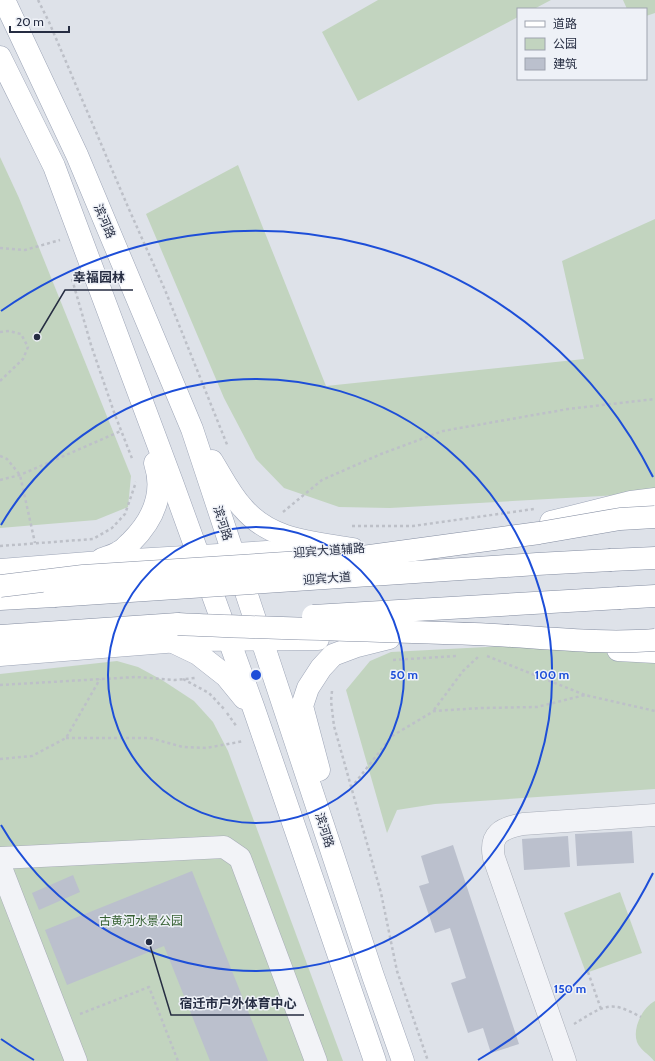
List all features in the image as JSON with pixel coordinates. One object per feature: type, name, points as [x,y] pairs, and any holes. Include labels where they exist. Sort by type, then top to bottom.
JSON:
[{"type":"main road","name":"滨河路","points":[[4,0],[77,155],[192,429],[373,976],[403,1061]]},
{"type":"main road","points":[[0,57],[50,156],[77,225],[254,709],[376,1061]]},
{"type":"main road","points":[[50,156],[53,171],[94,300],[144,430],[158,473],[159,493],[155,506],[142,531],[119,552],[92,563]]},
{"type":"main road","points":[[192,429],[231,493],[242,508],[254,520],[282,536],[353,549]]},
{"type":"main road","name":"迎宾大道辅路","points":[[0,570],[198,556],[353,549],[555,521],[631,502],[655,499]]},
{"type":"main road","points":[[0,586],[83,576],[348,559],[539,533],[620,519],[655,518]]},
{"type":"main road","name":"迎宾大道","points":[[0,599],[537,564],[655,558]]},
{"type":"main road","points":[[0,655],[176,633],[655,596]]},
{"type":"main road","points":[[176,633],[229,640],[389,638],[655,652]]},
{"type":"main road","points":[[176,633],[198,654],[226,676],[254,709]]},
{"type":"main road","points":[[0,636],[176,633],[476,634],[599,642],[655,640]]},
{"type":"main road","points":[[389,638],[357,646],[333,655],[321,668],[308,688],[302,706],[335,834],[373,958],[396,1040]]},
{"type":"lane","points":[[565,1061],[494,858],[492,848],[493,841],[500,833],[509,827],[523,824],[655,815]]},
{"type":"lane","points":[[0,858],[224,847],[240,858],[316,1061]]},
{"type":"lane","points":[[0,865],[76,1061]]},
{"type":"path","points":[[38,0],[165,290],[229,448]]},
{"type":"path","points":[[58,233],[62,246]]},
{"type":"path","points":[[0,248],[25,250],[60,240]]},
{"type":"path","points":[[70,273],[91,345],[121,431],[134,463]]},
{"type":"path","points":[[0,332],[9,331],[21,334],[28,347],[23,359],[0,381]]},
{"type":"path","points":[[282,513],[322,480],[380,454],[443,431],[568,409],[655,399]]},
{"type":"path","points":[[0,480],[20,475],[121,431]]},
{"type":"path","points":[[0,456],[7,459],[20,475],[35,543]]},
{"type":"path","points":[[0,546],[93,539],[112,528],[125,514],[136,483],[136,476]]},
{"type":"path","points":[[351,526],[413,526],[534,509]]},
{"type":"path","points":[[352,788],[392,736],[434,711],[463,671],[481,654],[585,695],[655,711]]},
{"type":"path","points":[[66,738],[100,679]]},
{"type":"path","points":[[332,690],[331,701],[334,726],[381,893],[397,971],[428,1061]]},
{"type":"path","points":[[434,711],[537,707],[585,695]]},
{"type":"path","points":[[0,759],[32,756],[66,738],[150,738],[183,747],[206,748],[244,741]]},
{"type":"path","points":[[588,972],[600,1009]]},
{"type":"path","points":[[61,1021],[149,987],[177,1061]]},
{"type":"path","points":[[556,1034],[608,1006],[619,1007],[641,1017]]},
{"type":"green space","points":[[378,0],[551,0],[536,8],[517,8],[517,18],[358,101],[322,32]]},
{"type":"green space","points":[[623,0],[655,0],[655,13],[647,16],[647,8],[627,8]]},
{"type":"green space","points":[[0,157],[19,198],[131,476],[128,507],[96,520],[0,528]]},
{"type":"green space","points":[[238,165],[326,386],[584,359],[562,261],[655,219],[655,493],[390,508],[339,507],[284,488],[256,459],[224,398],[146,214]]},
{"type":"green space","points":[[655,638],[655,789],[435,804],[397,810],[387,833],[346,690],[370,661],[391,652]]},
{"type":"green space","name":"古黄河水景公园","points":[[117,661],[138,667],[162,680],[194,701],[213,722],[228,751],[343,1061],[0,1061],[0,674]]},
{"type":"green space","points":[[620,892],[642,953],[586,973],[564,913]]},
{"type":"green space","points":[[655,1001],[654,1061],[637,1042],[636,1031],[637,1024],[646,1008]]},
{"type":"building","points":[[632,831],[634,863],[577,866],[575,834]]},
{"type":"building","points":[[568,836],[570,867],[524,870],[522,839]]},
{"type":"building","points":[[453,845],[519,1044],[491,1053],[483,1028],[468,1033],[451,983],[466,978],[450,928],[435,933],[419,886],[429,883],[421,856]]},
{"type":"building","points":[[192,871],[268,1061],[210,1061],[164,946],[67,985],[45,930]]},
{"type":"building","points":[[73,875],[80,892],[39,910],[32,893]]},
{"type":"place","name":"幸福园林","points":[[37,337]]},
{"type":"place","name":"宿迁市户外体育中心","points":[[149,942]]}]
